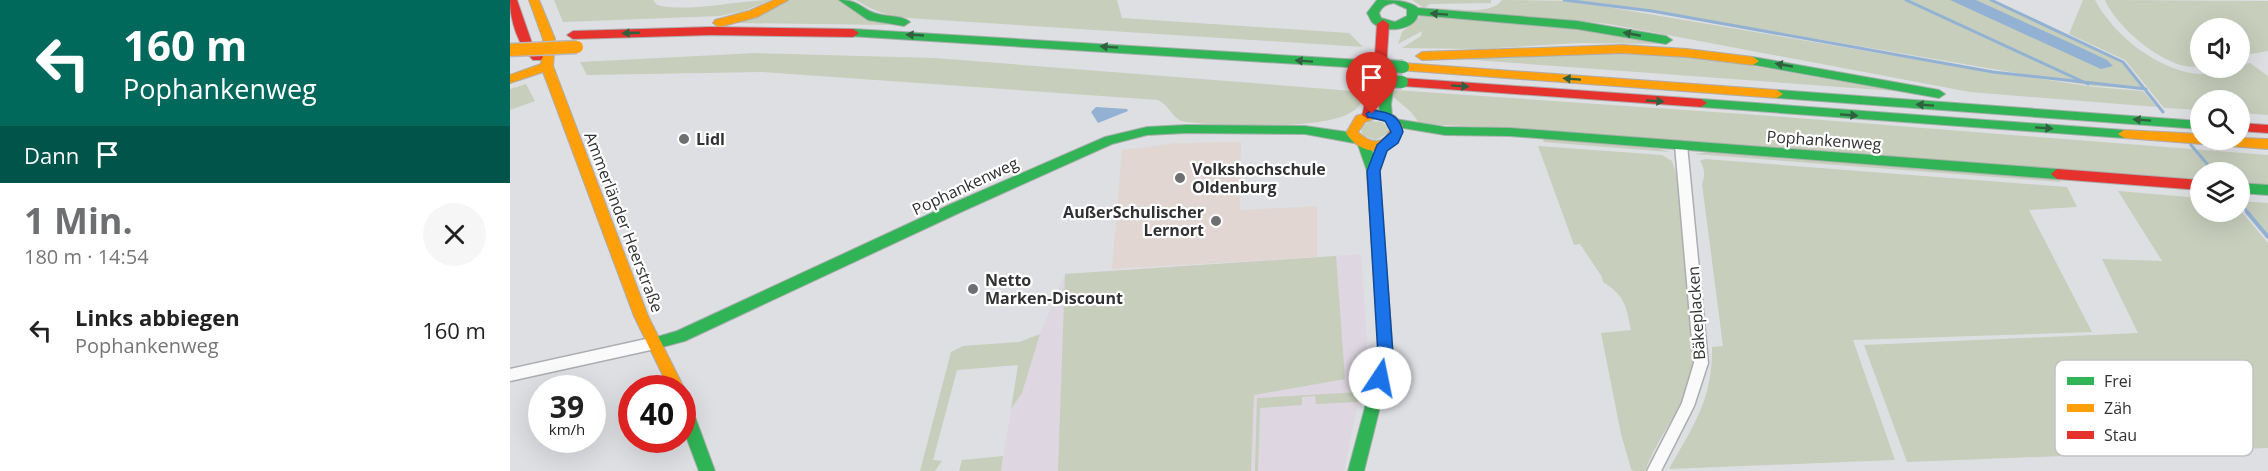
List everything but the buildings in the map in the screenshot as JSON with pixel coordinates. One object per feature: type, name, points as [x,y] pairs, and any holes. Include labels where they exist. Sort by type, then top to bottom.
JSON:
[{"type":"main road","name":"Ammerländer Heerstraße","points":[[512,0],[528,48],[547,66]]},
{"type":"main road","name":"Ammerländer Heerstraße","points":[[534,0],[549,39],[547,66],[641,316],[670,375]]},
{"type":"main road","points":[[510,50],[732,20],[753,14],[783,0]]},
{"type":"main road","points":[[844,0],[857,11],[877,19],[926,23]]},
{"type":"main road","points":[[1414,11],[1410,21],[1399,26],[1383,24],[1374,17],[1374,10],[1379,4],[1395,0],[1409,4],[1414,11],[1595,27],[1718,51],[1730,56]]},
{"type":"main road","points":[[1368,115],[1376,86],[1384,35],[1383,24]]},
{"type":"main road","points":[[1373,171],[1390,131],[1385,104],[1399,26]]},
{"type":"main road","points":[[654,32],[777,31],[893,34],[1363,58]]},
{"type":"main road","points":[[1105,34],[1363,58],[2190,123]]},
{"type":"main road","points":[[510,38],[990,52],[1316,75]]},
{"type":"main road","points":[[1403,61],[1604,48],[1730,56],[2046,113]]},
{"type":"main road","points":[[510,79],[547,66]]},
{"type":"main road","points":[[1355,78],[2190,138]]},
{"type":"main road","name":"Pophankenweg","points":[[655,343],[680,337],[965,203],[1109,140],[1166,129],[1305,130],[1354,123],[1368,115],[1390,131]]},
{"type":"main road","points":[[1354,123],[1352,131],[1373,171],[1386,355],[1356,471]]},
{"type":"main road","points":[[2250,128],[2268,129]]},
{"type":"main road","name":"Pophankenweg","points":[[1305,130],[1359,141],[1390,131],[1510,132],[2190,184]]},
{"type":"main road","points":[[2250,143],[2268,144]]},
{"type":"main road","points":[[2250,189],[2268,190]]},
{"type":"main road","points":[[696,441],[707,471]]},
{"type":"street","name":"Bäkeplacken","points":[[1654,471],[1694,395],[1701,363],[1681,146]]},
{"type":"street","points":[[510,375],[655,343]]},
{"type":"shaded area","name":"Volkshochschule Oldenburg","points":[[1241,142],[1240,210],[1317,206],[1317,257],[1112,269],[1122,150],[1176,143]]},
{"type":"shaded area","points":[[1361,254],[1368,354],[1344,471],[1001,471],[1011,409],[1022,393],[1040,334],[1065,274]]},
{"type":"green space","points":[[554,0],[653,0],[657,5],[682,8],[771,0],[744,11],[720,16],[563,22]]},
{"type":"green space","points":[[787,0],[838,0],[888,25],[735,23]]},
{"type":"green space","points":[[856,0],[1117,0],[1122,18],[1349,33],[1363,47],[908,18],[881,12]]},
{"type":"green space","points":[[1412,0],[1491,0],[1491,3],[1430,4],[1424,8]]},
{"type":"green space","points":[[1502,0],[1572,1],[1949,65],[2094,87],[2143,91],[2157,107],[1970,92],[1609,24],[1437,8],[1481,10],[1497,5]]},
{"type":"green space","points":[[1574,0],[1991,0],[2123,62],[2146,89],[2093,86],[1695,18]]},
{"type":"green space","points":[[2083,0],[2095,0],[2113,26],[2125,38],[2168,66],[2190,72],[2190,78],[2250,78],[2250,63],[2268,76],[2268,115],[2250,114],[2250,90],[2190,90],[2190,109],[2164,108],[2125,60],[2069,34]]},
{"type":"green space","points":[[2105,0],[2268,1],[2268,51],[2250,54],[2250,18],[2190,18],[2190,66],[2187,66],[2159,55],[2145,46],[2120,23]]},
{"type":"green space","points":[[1422,15],[1608,32],[1670,44],[1579,43],[1479,49],[1402,48],[1421,36],[1422,31],[1398,44],[1402,32]]},
{"type":"green space","points":[[1602,51],[1708,58],[1894,91],[1461,59]]},
{"type":"green space","points":[[756,53],[935,58],[1366,92],[1356,109],[1336,118],[1293,125],[1242,126],[1181,121],[1158,100],[762,72],[587,75],[580,62]]},
{"type":"green space","points":[[526,84],[535,101],[510,110],[510,89]]},
{"type":"green space","points":[[1394,90],[1758,115],[2268,155],[2268,186],[2250,185],[2250,162],[2190,162],[2190,180],[1512,128],[1420,124],[1411,112],[1391,95]]},
{"type":"green space","points":[[1370,121],[1382,122],[1388,127],[1388,133],[1376,140],[1363,136],[1362,126]]},
{"type":"green space","points":[[1544,139],[1657,148],[1670,152],[1543,142]]},
{"type":"green space","points":[[1538,146],[1662,155],[1672,161],[1679,182],[1694,363],[1686,392],[1645,471],[1631,469],[1621,434],[1601,333],[1631,330],[1626,308],[1616,292],[1603,282],[1580,244],[1574,245]]},
{"type":"green space","points":[[1709,152],[2059,179],[2061,182],[1694,154]]},
{"type":"green space","points":[[1705,159],[2067,187],[2077,207],[2029,210],[2092,332],[1853,340],[1895,460],[1669,469],[1705,397],[1709,382],[1712,347],[1723,346],[1702,184],[1704,172],[1700,161]]},
{"type":"green space","points":[[2118,191],[2190,197],[2190,222],[2250,222],[2268,243],[2268,448],[2253,449],[2253,360],[2055,360],[2055,456],[2062,456],[1907,462],[1864,345],[2138,333],[2102,259],[2162,261]]},
{"type":"green space","points":[[2250,202],[2268,203],[2268,235],[2250,213]]},
{"type":"green space","points":[[1336,256],[1345,379],[1254,395],[1251,471],[1058,471],[1065,274]]},
{"type":"green space","points":[[1040,334],[1022,393],[1011,409],[1018,365],[957,370],[933,460],[942,461],[935,471],[920,471],[951,352],[963,346],[1019,342]]},
{"type":"green space","points":[[1360,392],[1358,402],[1316,404],[1315,396],[1302,397],[1302,405],[1260,408],[1258,471],[1255,471],[1257,398]]},
{"type":"green space","points":[[1003,456],[1001,471],[959,471],[962,460]]},
{"type":"water","points":[[1950,0],[1976,0],[2107,60],[2113,66],[2101,69]]},
{"type":"water","points":[[1096,107],[1127,109],[1128,111],[1098,123],[1091,112]]},
{"type":"waterway","points":[[1564,0],[1652,11],[1993,72],[2084,82]]},
{"type":"waterway","points":[[1906,0],[2084,82]]},
{"type":"waterway","points":[[1991,0],[2123,62],[2144,89]]},
{"type":"waterway","points":[[2084,82],[2144,89]]},
{"type":"waterway","points":[[2084,82],[2088,84]]},
{"type":"waterway","points":[[2144,89],[2163,112]]},
{"type":"waterway","points":[[2195,150],[2205,162]]},
{"type":"waterway","points":[[2250,216],[2268,237]]},
{"type":"traffic: fast","points":[[844,0],[872,17],[904,22]]},
{"type":"traffic: fast","points":[[1394,0],[1379,4],[1373,13],[1376,20],[1395,25],[1409,21],[1413,17],[1412,7],[1396,0]]},
{"type":"traffic: fast","points":[[1414,11],[1577,25],[1666,40]]},
{"type":"traffic: fast","points":[[853,33],[1362,64]]},
{"type":"traffic: fast","points":[[1753,61],[1939,94]]},
{"type":"traffic: fast","points":[[1362,64],[1403,67]]},
{"type":"traffic: fast","points":[[1386,116],[1385,104],[1390,70]]},
{"type":"traffic: fast","points":[[1361,79],[1402,82]]},
{"type":"traffic: fast","points":[[1777,94],[2190,124]]},
{"type":"traffic: fast","points":[[1701,103],[2124,134]]},
{"type":"traffic: fast","points":[[1395,123],[1445,131],[1510,132],[2057,174]]},
{"type":"traffic: fast","points":[[655,343],[680,337],[956,208],[1109,140],[1147,131],[1186,129],[1305,130],[1354,138]]},
{"type":"traffic: fast","points":[[1356,471],[1386,355],[1373,171],[1364,145]]},
{"type":"traffic: fast","points":[[2250,189],[2268,190]]},
{"type":"traffic: fast","points":[[696,441],[707,471]]},
{"type":"traffic: slow","points":[[534,0],[549,39],[547,66],[641,316],[670,375]]},
{"type":"traffic: slow","points":[[719,23],[753,14],[783,0]]},
{"type":"traffic: slow","points":[[510,50],[577,47]]},
{"type":"traffic: slow","points":[[1422,56],[1622,49],[1687,53],[1753,61]]},
{"type":"traffic: slow","points":[[510,79],[547,66]]},
{"type":"traffic: slow","points":[[1403,67],[1777,94]]},
{"type":"traffic: slow","points":[[1377,114],[1391,119],[1397,126],[1390,141],[1378,147],[1364,144],[1352,133],[1361,119],[1377,114]]},
{"type":"traffic: slow","points":[[2124,134],[2190,138]]},
{"type":"traffic: slow","points":[[2250,143],[2268,144]]},
{"type":"traffic: jam","points":[[512,0],[528,48],[537,57]]},
{"type":"traffic: jam","points":[[1368,115],[1380,70],[1383,24]]},
{"type":"traffic: jam","points":[[573,35],[711,31],[853,33]]},
{"type":"traffic: jam","points":[[1402,82],[1701,103]]},
{"type":"traffic: jam","points":[[2250,128],[2268,129]]},
{"type":"traffic: jam","points":[[2057,174],[2190,184]]},
{"type":"place","name":"Lidl","points":[[684,139]]},
{"type":"place","name":"Volkshochschule Oldenburg","points":[[1180,178]]},
{"type":"place","name":"AußerSchulischer Lernort","points":[[1216,221]]},
{"type":"place","name":"Netto Marken-Discount","points":[[973,289]]},
{"type":"route","points":[[1372,114],[1389,118],[1395,123],[1397,132],[1393,140],[1382,149],[1373,171],[1386,355],[1380,378]]}]
